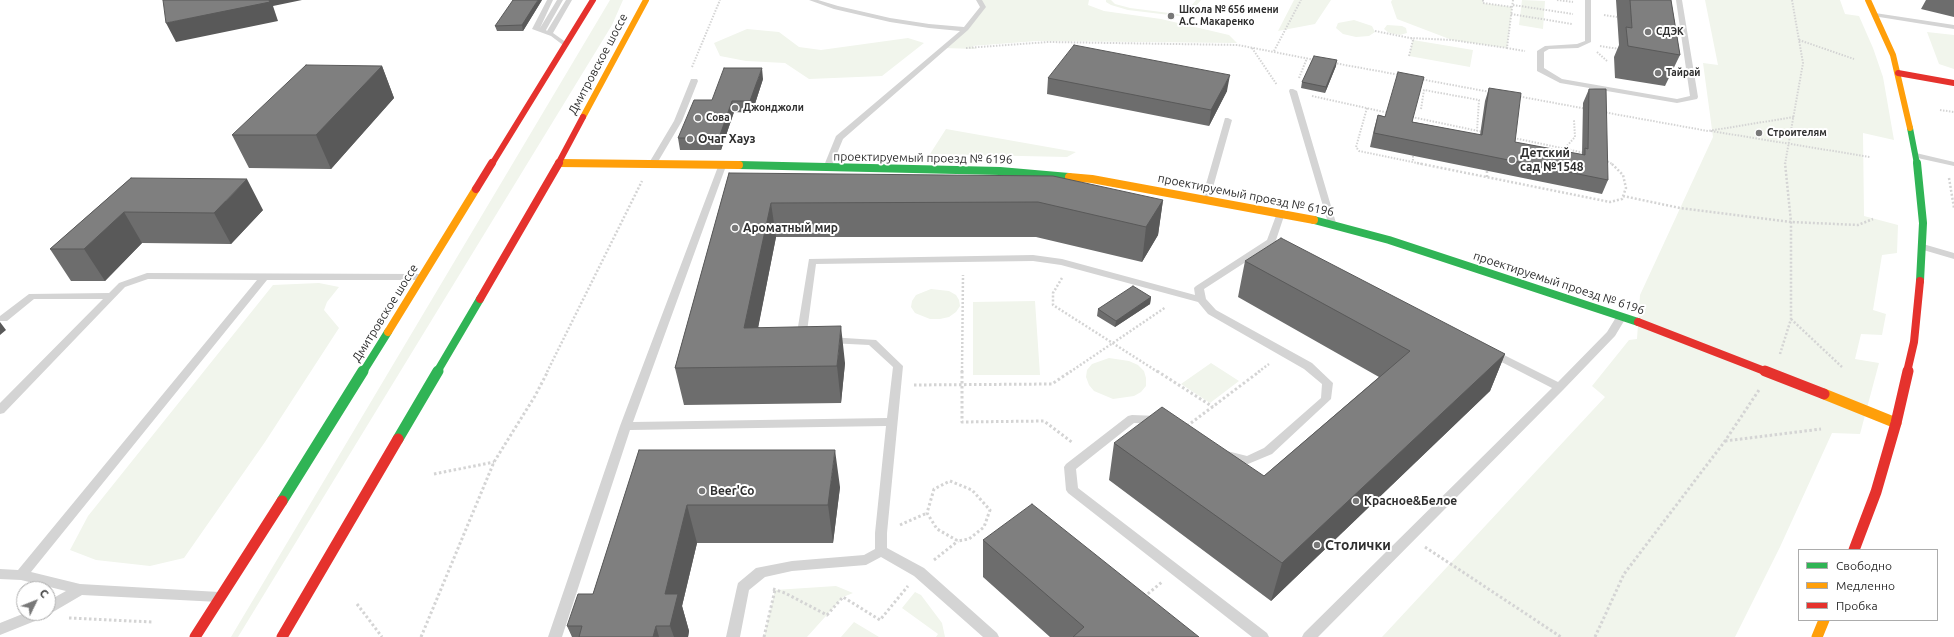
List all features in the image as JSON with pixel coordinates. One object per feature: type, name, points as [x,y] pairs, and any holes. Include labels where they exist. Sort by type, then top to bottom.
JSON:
[{"type":"street","name":"Дмитровское шоссе","points":[[195,637],[222,597],[593,0]]},
{"type":"street","name":"Дмитровское шоссе","points":[[282,637],[559,163],[646,0]]},
{"type":"street","points":[[1854,549],[1876,492],[1896,423],[1914,342],[1923,247],[1923,223],[1916,155],[1898,73],[1893,55],[1868,0]]},
{"type":"street","points":[[1898,73],[1954,83]]},
{"type":"street","name":"проектируемый проезд № 6196","points":[[559,163],[1000,172],[1092,178],[1206,198],[1332,224],[1622,316],[1683,338],[1896,423]]},
{"type":"street","points":[[1817,637],[1824,621]]},
{"type":"lane","points":[[550,0],[534,29],[546,32],[565,44]]},
{"type":"lane","points":[[546,32],[560,0]]},
{"type":"lane","points":[[546,32],[569,0]]},
{"type":"lane","points":[[812,0],[836,8],[890,20],[929,26],[966,29]]},
{"type":"lane","points":[[827,168],[840,138],[966,29],[983,7],[979,0]]},
{"type":"lane","points":[[1588,0],[1588,42],[1578,46],[1547,47],[1541,51],[1540,69],[1560,81],[1677,101],[1694,97],[1679,0]]},
{"type":"lane","points":[[1875,15],[1954,27]]},
{"type":"lane","points":[[653,164],[678,121],[694,81]]},
{"type":"lane","points":[[1293,91],[1332,224]]},
{"type":"lane","points":[[1206,198],[1228,120]]},
{"type":"lane","points":[[1916,155],[1954,164]]},
{"type":"lane","points":[[555,637],[626,426],[722,166]]},
{"type":"lane","points":[[1201,300],[1200,288],[1271,240],[1281,213]]},
{"type":"lane","points":[[1271,240],[1285,248]]},
{"type":"lane","points":[[1923,247],[1954,256]]},
{"type":"lane","points":[[881,551],[881,533],[898,366],[872,342],[800,339],[812,261],[1033,258],[1070,264],[1201,300],[1212,312],[1308,366],[1328,383],[1326,399],[1268,451],[1248,460],[1215,452],[1210,449]]},
{"type":"lane","points":[[0,410],[122,285],[146,276],[421,277]]},
{"type":"lane","points":[[21,575],[264,277]]},
{"type":"lane","points":[[3,319],[32,296],[112,296]]},
{"type":"lane","points":[[1309,637],[1611,334],[1622,316]]},
{"type":"lane","points":[[1480,347],[1559,387]]},
{"type":"lane","points":[[1181,432],[1162,420],[1132,419],[1070,466],[1072,490],[1262,637]]},
{"type":"lane","points":[[626,426],[892,422]]},
{"type":"lane","points":[[734,637],[743,587],[761,572],[792,566],[866,560],[881,551]]},
{"type":"lane","points":[[881,551],[919,572],[992,637]]},
{"type":"lane","points":[[0,574],[21,575],[80,589],[222,597]]},
{"type":"lane","points":[[56,603],[80,589]]},
{"type":"lane","points":[[0,629],[20,621]]},
{"type":"path","points":[[694,81],[689,72],[720,0]]},
{"type":"path","points":[[1274,51],[1301,0]]},
{"type":"path","points":[[1484,0],[1483,3],[1588,17]]},
{"type":"path","points":[[1507,48],[1513,0]]},
{"type":"path","points":[[1779,356],[1791,319],[1790,222],[1785,162],[1803,64],[1792,0]]},
{"type":"path","points":[[1511,14],[1588,27]]},
{"type":"path","points":[[1375,31],[1410,38],[1452,40],[1541,53]]},
{"type":"path","points":[[1409,56],[1413,40],[1410,38]]},
{"type":"path","points":[[1799,40],[1854,59]]},
{"type":"path","points":[[943,48],[977,49],[1048,42],[1238,45],[1320,61]]},
{"type":"path","points":[[1251,47],[1278,86],[1293,91],[1395,114]]},
{"type":"path","points":[[1293,91],[1307,58]]},
{"type":"path","points":[[1328,62],[1405,76]]},
{"type":"path","points":[[1413,78],[1491,92]]},
{"type":"path","points":[[1421,109],[1424,90],[1479,100],[1477,131]]},
{"type":"path","points":[[1514,96],[1592,110]]},
{"type":"path","points":[[1367,108],[1356,147],[1359,151],[1610,202],[1622,199],[1626,188],[1623,175],[1610,162],[1603,160]]},
{"type":"path","points":[[1940,110],[1954,112]]},
{"type":"path","points":[[1599,111],[1708,131],[1870,157]]},
{"type":"path","points":[[1410,117],[1485,132]]},
{"type":"path","points":[[1708,131],[1794,117]]},
{"type":"path","points":[[1422,126],[1424,120]]},
{"type":"path","points":[[1564,148],[1575,137],[1574,120]]},
{"type":"path","points":[[1507,136],[1589,154]]},
{"type":"path","points":[[1413,162],[1414,156]]},
{"type":"path","points":[[1487,177],[1488,171]]},
{"type":"path","points":[[1954,176],[1949,177],[1954,208]]},
{"type":"path","points":[[421,637],[494,462],[535,396],[586,298],[641,181],[648,178]]},
{"type":"path","points":[[1560,186],[1560,192]]},
{"type":"path","points":[[1623,196],[1680,208],[1790,222],[1858,225],[1873,219]]},
{"type":"path","points":[[963,259],[962,422],[1044,422],[1088,453]]},
{"type":"path","points":[[1070,264],[1052,293],[1053,304],[1213,407]]},
{"type":"path","points":[[896,385],[1052,384],[1184,295]]},
{"type":"path","points":[[1791,319],[1842,367]]},
{"type":"path","points":[[1181,432],[1284,353]]},
{"type":"path","points":[[1595,637],[1624,574],[1725,441],[1762,384]]},
{"type":"path","points":[[1725,441],[1821,429]]},
{"type":"path","points":[[434,474],[494,462]]},
{"type":"path","points":[[950,481],[972,490],[990,510],[984,527],[969,539],[958,541],[937,529],[927,513],[934,489],[950,481]]},
{"type":"path","points":[[881,533],[927,513]]},
{"type":"path","points":[[1409,537],[1561,637]]},
{"type":"path","points":[[1140,600],[1176,570]]},
{"type":"path","points":[[751,581],[776,590],[827,615],[843,597],[880,620]]},
{"type":"path","points":[[764,637],[776,590]]},
{"type":"path","points":[[357,604],[382,637]]},
{"type":"path","points":[[60,618],[152,622]]},
{"type":"shaded area","points":[[610,0],[623,0],[612,25],[238,637],[231,637]]},
{"type":"shaded area","points":[[979,0],[1089,0],[1088,5],[1104,11],[1161,19],[1229,35],[1237,43],[1037,41],[972,46],[977,49],[943,48],[966,29],[983,7]]},
{"type":"shaded area","points":[[1106,0],[1111,0],[1115,4],[1130,8],[1177,14],[1186,12],[1196,0],[1201,0],[1189,14],[1178,16],[1128,10],[1111,5],[1106,2]]},
{"type":"shaded area","points":[[1294,0],[1331,0],[1315,24],[1278,31]]},
{"type":"shaded area","points":[[1392,0],[1483,0],[1483,3],[1512,7],[1507,48],[1452,40],[1397,19],[1391,2]]},
{"type":"shaded area","points":[[1522,0],[1545,1],[1543,29],[1519,25]]},
{"type":"shaded area","points":[[1705,0],[1840,0],[1845,14],[1859,16],[1873,48],[1883,77],[1894,140],[1863,133],[1864,216],[1898,225],[1897,253],[1882,255],[1873,310],[1886,314],[1882,335],[1861,334],[1855,359],[1879,363],[1860,434],[1832,433],[1780,547],[1735,637],[1382,637],[1605,397],[1592,386],[1629,340],[1637,339],[1640,295],[1713,137],[1703,63],[1718,65]]},
{"type":"shaded area","points":[[1354,20],[1372,26],[1375,32],[1369,36],[1356,37],[1343,34],[1336,28],[1338,23]]},
{"type":"shaded area","points":[[1387,25],[1402,26],[1406,28],[1407,33],[1400,35],[1389,33],[1384,29]]},
{"type":"shaded area","points":[[747,29],[779,32],[799,47],[821,50],[908,38],[924,43],[882,76],[809,79],[785,63],[746,61],[720,56],[714,43]]},
{"type":"shaded area","points":[[1927,32],[1954,35],[1954,69],[1939,64]]},
{"type":"shaded area","points":[[1413,40],[1473,50],[1470,67],[1409,56]]},
{"type":"shaded area","points":[[946,129],[1076,152],[1067,157],[930,154]]},
{"type":"shaded area","points":[[319,283],[339,287],[327,302],[324,310],[339,328],[265,442],[184,558],[150,566],[96,560],[70,550],[88,516],[273,285]]},
{"type":"shaded area","points":[[931,289],[949,291],[956,295],[960,306],[956,312],[949,317],[940,319],[930,319],[915,313],[911,307],[912,301],[916,295]]},
{"type":"shaded area","points":[[1035,301],[1040,375],[973,375],[973,302]]},
{"type":"shaded area","points":[[1109,358],[1129,361],[1138,365],[1144,371],[1146,386],[1141,392],[1134,396],[1113,399],[1094,391],[1089,385],[1086,377],[1087,370],[1092,364]]},
{"type":"shaded area","points":[[1211,363],[1239,381],[1210,403],[1181,384]]},
{"type":"shaded area","points":[[836,586],[853,593],[843,597],[807,637],[764,637],[775,590]]},
{"type":"shaded area","points":[[915,592],[921,595],[942,623],[945,637],[936,637],[938,634],[902,608]]},
{"type":"shaded area","points":[[854,622],[879,637],[841,637]]},
{"type":"building","points":[[163,0],[269,0],[270,2],[166,23]]},
{"type":"building","points":[[513,0],[538,0],[522,25],[495,26]]},
{"type":"building","points":[[1630,0],[1671,0],[1680,55],[1628,46],[1626,27],[1632,28]]},
{"type":"building","points":[[1074,45],[1230,75],[1211,110],[1048,78]]},
{"type":"building","points":[[1314,56],[1337,60],[1326,87],[1302,82]]},
{"type":"building","points":[[306,65],[382,66],[316,135],[232,135]]},
{"type":"building","points":[[724,68],[762,68],[750,101],[732,101],[719,138],[678,138],[694,100],[712,100]]},
{"type":"building","points":[[1398,72],[1424,77],[1412,122],[1482,135],[1489,88],[1521,93],[1515,142],[1585,155],[1585,148],[1588,149],[1589,89],[1606,89],[1608,180],[1374,133],[1378,115],[1385,117]]},
{"type":"building","points":[[729,173],[1053,176],[1163,200],[1146,227],[1038,202],[771,203],[744,328],[841,326],[837,366],[675,368]]},
{"type":"building","points":[[131,178],[247,179],[214,213],[124,212],[84,249],[50,249]]},
{"type":"building","points":[[1281,238],[1505,354],[1282,563],[1114,443],[1162,407],[1264,476],[1410,351],[1245,261]]},
{"type":"building","points":[[1133,286],[1151,297],[1116,321],[1098,309]]},
{"type":"building","points":[[639,450],[835,450],[828,505],[687,505],[665,594],[678,594],[670,626],[656,626],[653,637],[579,637],[582,626],[567,626],[578,594],[593,594]]},
{"type":"building","points":[[1032,504],[1199,637],[1073,637],[1084,627],[983,540]]},
{"type":"traffic: fast","points":[[1910,128],[1916,155],[1923,223],[1920,281]]},
{"type":"traffic: fast","points":[[739,165],[1000,171],[1069,177]]},
{"type":"traffic: fast","points":[[1314,220],[1389,240],[1638,322]]},
{"type":"traffic: fast","points":[[398,439],[480,299]]},
{"type":"traffic: fast","points":[[282,501],[388,332]]},
{"type":"traffic: slow","points":[[583,117],[646,0]]},
{"type":"traffic: slow","points":[[1868,0],[1893,55],[1910,128]]},
{"type":"traffic: slow","points":[[559,163],[739,165]]},
{"type":"traffic: slow","points":[[1069,177],[1092,179],[1314,220]]},
{"type":"traffic: slow","points":[[388,332],[476,189]]},
{"type":"traffic: slow","points":[[1824,394],[1896,423]]},
{"type":"traffic: slow","points":[[1817,637],[1824,621]]},
{"type":"traffic: jam","points":[[476,189],[593,0]]},
{"type":"traffic: jam","points":[[1898,73],[1954,83]]},
{"type":"traffic: jam","points":[[480,299],[559,163],[583,117]]},
{"type":"traffic: jam","points":[[1854,549],[1876,492],[1896,423],[1914,342],[1920,281]]},
{"type":"traffic: jam","points":[[1638,322],[1824,394]]},
{"type":"traffic: jam","points":[[282,637],[398,439]]},
{"type":"traffic: jam","points":[[195,637],[282,501]]},
{"type":"place","name":"Школа № 656 имени А.С. Макаренко","points":[[1171,16]]},
{"type":"place","name":"СДЭК","points":[[1648,32]]},
{"type":"place","name":"Тайрай","points":[[1658,73]]},
{"type":"place","name":"Джонджоли","points":[[735,108]]},
{"type":"place","name":"Сова","points":[[698,118]]},
{"type":"place","name":"Строителям","points":[[1759,133]]},
{"type":"place","name":"Очаг Хауз","points":[[690,139]]},
{"type":"place","name":"Детский сад №1548","points":[[1512,160]]},
{"type":"place","name":"Ароматный мир","points":[[735,228]]},
{"type":"place","name":"Beer'Co","points":[[702,491]]},
{"type":"place","name":"Красное&Белое","points":[[1356,501]]},
{"type":"place","name":"Столички","points":[[1317,545]]}]
